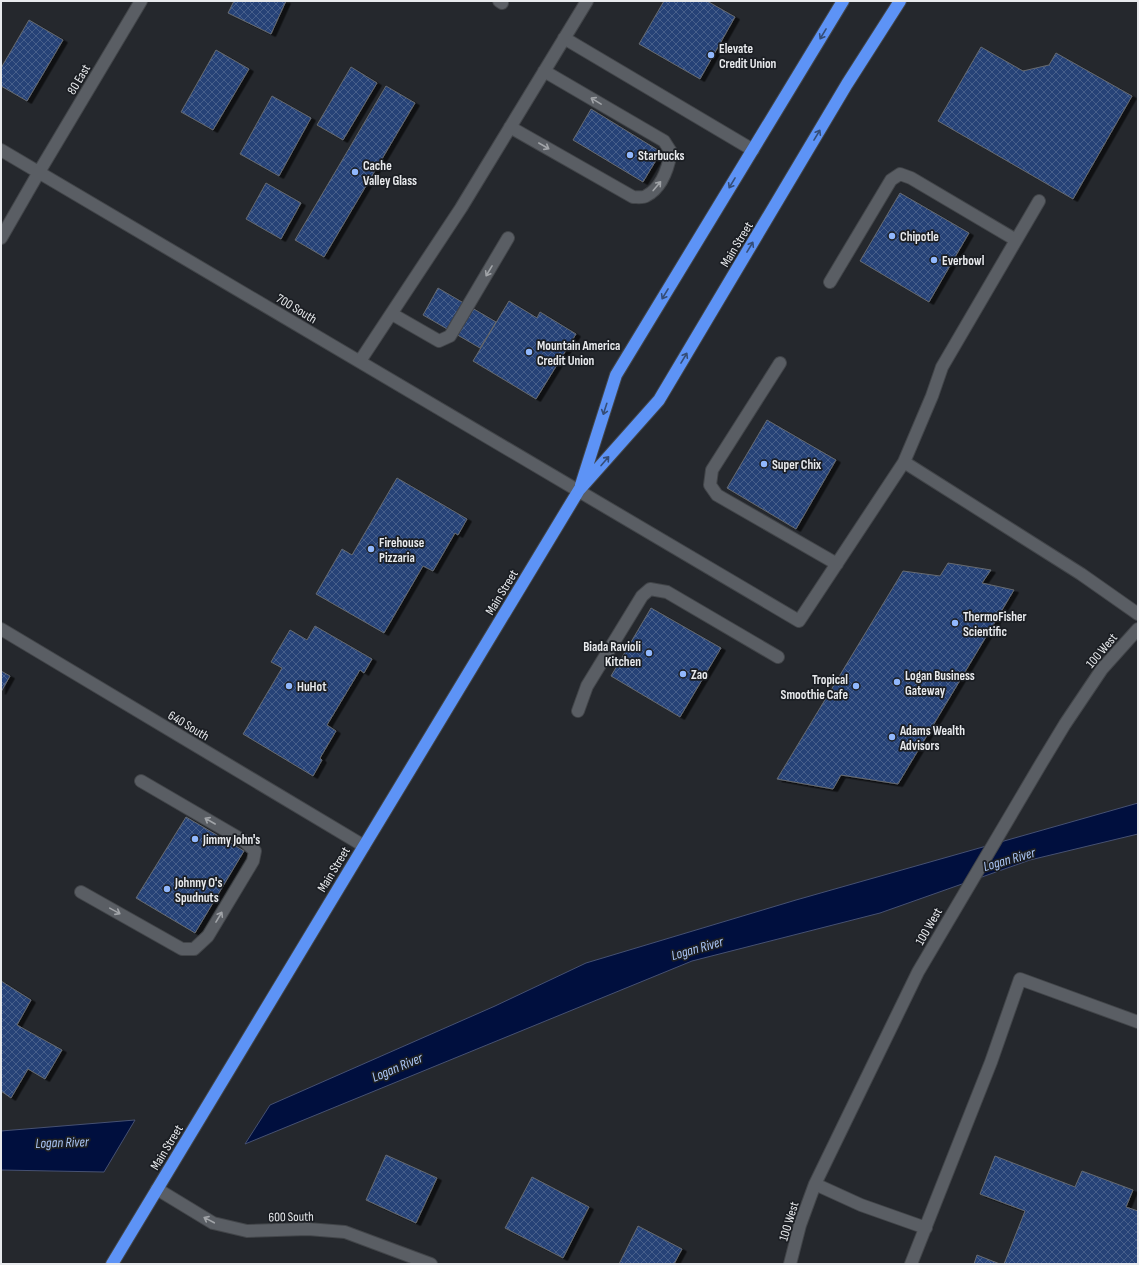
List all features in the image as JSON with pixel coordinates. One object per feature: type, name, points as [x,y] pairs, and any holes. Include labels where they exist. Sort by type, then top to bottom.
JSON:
[{"type":"highway","name":"Main Street","points":[[579,490],[616,375],[843,1]]},
{"type":"highway","name":"Main Street","points":[[112,1264],[579,490],[659,400],[847,84],[900,1]]},
{"type":"street","name":"80 East","points":[[1,238],[38,172],[141,1]]},
{"type":"street","points":[[360,361],[461,208],[587,1]]},
{"type":"street","points":[[564,38],[753,150]]},
{"type":"street","points":[[510,127],[634,197],[645,197],[657,188],[669,167],[671,152],[664,142],[544,71]]},
{"type":"street","name":"700 South","points":[[1,150],[799,621],[837,564]]},
{"type":"street","points":[[830,282],[891,180],[900,174],[911,178],[1016,240]]},
{"type":"street","points":[[780,363],[712,470],[710,485],[717,495],[837,564],[904,462],[932,396],[942,367],[1039,200]]},
{"type":"street","points":[[392,314],[439,341],[450,336],[508,238]]},
{"type":"street","points":[[904,462],[1081,574],[1138,614]]},
{"type":"street","points":[[578,711],[587,686],[642,596],[650,589],[667,592],[778,657]]},
{"type":"street","name":"640 South","points":[[1,629],[364,846]]},
{"type":"street","name":"100 West","points":[[790,1264],[800,1225],[815,1184],[918,972],[1042,762],[1102,669],[1138,629]]},
{"type":"street","points":[[81,892],[182,949],[194,949],[208,936],[253,861],[255,851],[244,841],[141,781]]},
{"type":"street","points":[[911,1264],[991,1062],[1020,980],[1138,1022]]},
{"type":"street","points":[[815,1184],[861,1205],[926,1228]]},
{"type":"street","name":"600 South","points":[[157,1189],[213,1223],[246,1231],[308,1229],[344,1232],[431,1264]]},
{"type":"water","name":"Logan River","points":[[1138,803],[1138,834],[1030,860],[880,913],[692,961],[245,1144],[270,1105],[495,1006],[586,963],[796,900]]},
{"type":"water","name":"Logan River","points":[[135,1120],[104,1172],[1,1170],[1,1131]]},
{"type":"building","points":[[234,1],[286,1],[271,34],[228,13]]},
{"type":"building","points":[[664,1],[707,1],[735,17],[700,79],[639,44]]},
{"type":"building","points":[[29,20],[63,40],[27,101],[1,86],[1,68]]},
{"type":"building","points":[[981,47],[1023,71],[1049,65],[1056,53],[1132,96],[1073,199],[938,121]]},
{"type":"building","points":[[216,50],[249,69],[213,130],[181,112]]},
{"type":"building","points":[[351,67],[377,83],[343,140],[317,125]]},
{"type":"building","name":"Cache Valley Glass","points":[[386,86],[415,103],[324,257],[295,240]]},
{"type":"building","points":[[272,96],[311,118],[279,176],[240,154]]},
{"type":"building","points":[[591,109],[661,152],[643,182],[573,140]]},
{"type":"building","points":[[266,183],[301,203],[281,239],[246,219]]},
{"type":"building","points":[[900,193],[969,233],[929,302],[860,261]]},
{"type":"building","points":[[438,288],[496,322],[480,348],[423,315]]},
{"type":"building","points":[[509,301],[537,318],[540,312],[576,334],[536,399],[473,361]]},
{"type":"building","points":[[767,420],[836,460],[796,529],[727,488]]},
{"type":"building","points":[[397,478],[467,519],[458,535],[455,533],[433,571],[423,566],[384,633],[316,594],[342,549],[352,555]]},
{"type":"building","name":"Logan Business Gateway","points":[[948,563],[991,570],[982,583],[1014,590],[898,784],[841,775],[833,789],[777,779],[903,571],[940,576]]},
{"type":"building","points":[[651,608],[721,648],[680,717],[611,676]]},
{"type":"building","points":[[315,626],[372,659],[364,673],[360,670],[327,725],[336,731],[320,758],[322,760],[313,776],[243,734],[282,668],[271,662],[290,630],[307,640]]},
{"type":"building","points":[[1,671],[10,676],[1,692]]},
{"type":"building","points":[[186,817],[244,851],[195,933],[136,898]]},
{"type":"building","points":[[1,981],[31,1000],[17,1025],[62,1050],[45,1079],[28,1069],[11,1098],[1,1091]]},
{"type":"building","points":[[386,1155],[437,1178],[416,1223],[366,1200]]},
{"type":"building","points":[[995,1156],[1075,1187],[1082,1171],[1133,1190],[1126,1207],[1138,1211],[1138,1264],[1004,1264],[1025,1211],[980,1194]]},
{"type":"building","points":[[532,1177],[589,1207],[563,1258],[505,1228]]},
{"type":"building","points":[[638,1226],[682,1249],[674,1264],[619,1264]]},
{"type":"building","points":[[977,1255],[1000,1264],[974,1264]]},
{"type":"place","name":"Elevate Credit Union","points":[[711,55]]},
{"type":"place","name":"Starbucks","points":[[630,155]]},
{"type":"place","name":"Cache Valley Glass","points":[[355,172]]},
{"type":"place","name":"Chipotle","points":[[892,236]]},
{"type":"place","name":"Everbowl","points":[[934,260]]},
{"type":"place","name":"Mountain America Credit Union","points":[[529,352]]},
{"type":"place","name":"Super Chix","points":[[764,464]]},
{"type":"place","name":"Firehouse Pizzaria","points":[[371,549]]},
{"type":"place","name":"ThermoFisher Scientific","points":[[955,623]]},
{"type":"place","name":"Biada Ravioli Kitchen","points":[[649,653]]},
{"type":"place","name":"Zao","points":[[683,674]]},
{"type":"place","name":"Logan Business Gateway","points":[[897,682]]},
{"type":"place","name":"HuHot","points":[[289,686]]},
{"type":"place","name":"Tropical Smoothie Cafe","points":[[856,686]]},
{"type":"place","name":"Adams Wealth Advisors","points":[[892,737]]},
{"type":"place","name":"Jimmy John's","points":[[195,839]]},
{"type":"place","name":"Johnny O's Spudnuts","points":[[167,889]]}]
